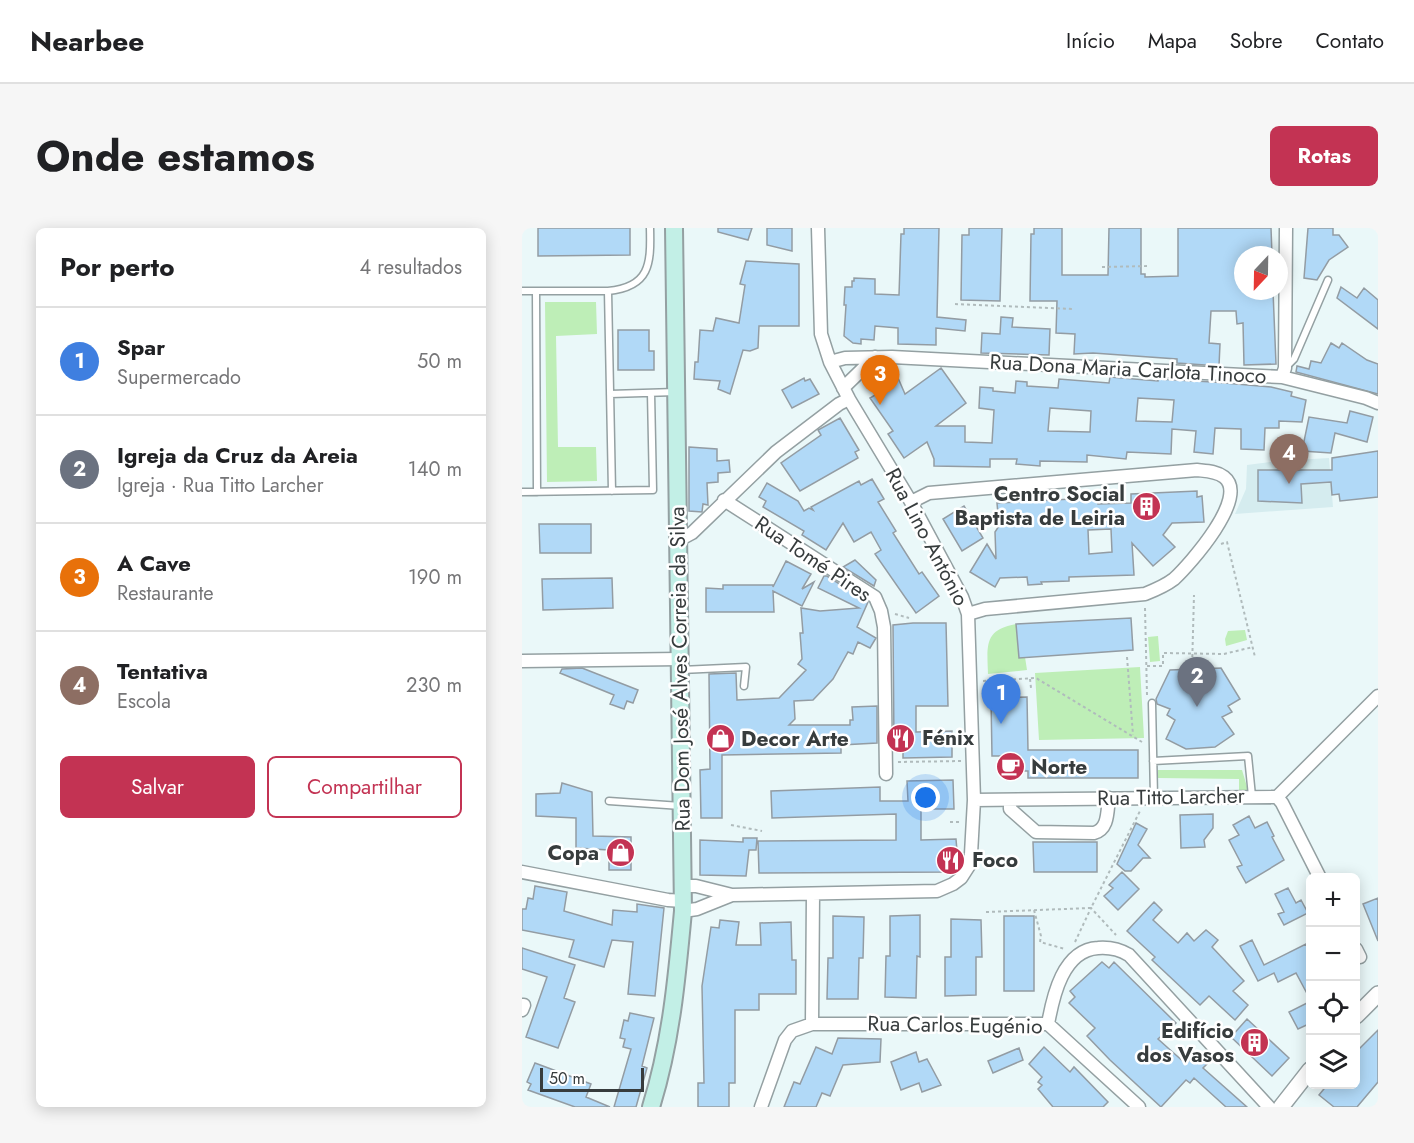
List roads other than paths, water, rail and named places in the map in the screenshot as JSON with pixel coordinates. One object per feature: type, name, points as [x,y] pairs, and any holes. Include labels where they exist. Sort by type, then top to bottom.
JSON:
[{"type":"main road","name":"Rua Dom José Alves Correia da Silva","points":[[651,1107],[665,1056],[675,993],[683,899],[674,228]]},
{"type":"street","name":"Rua Lino António","points":[[732,895],[697,909],[683,899],[696,886],[732,895],[937,891],[954,884],[970,864],[974,800],[968,614],[962,597],[910,502],[846,394],[830,362],[820,324],[818,228]]},
{"type":"street","points":[[1283,373],[1286,228]]},
{"type":"street","name":"Rua Dona Maria Carlota Tinoco","points":[[830,362],[845,358],[875,357],[1283,373],[1378,403]]},
{"type":"street","points":[[679,540],[692,533],[776,452],[839,404],[875,357]]},
{"type":"street","points":[[910,502],[929,493],[1197,470],[1213,472],[1224,477],[1232,490],[1227,510],[1220,522],[1174,579],[1163,586],[1145,594],[986,609],[968,614]]},
{"type":"street","name":"Rua Tomé Pires","points":[[724,500],[875,597],[884,627],[886,774]]},
{"type":"street","points":[[522,661],[680,664]]},
{"type":"street","points":[[1317,873],[1277,797],[1378,696]]},
{"type":"street","name":"Rua Titto Larcher","points":[[974,800],[1277,797]]},
{"type":"street","points":[[1010,800],[1010,809],[1036,832],[1094,833],[1101,831],[1104,826],[1109,798]]},
{"type":"street","points":[[522,872],[668,900],[683,899]]},
{"type":"street","points":[[761,1107],[785,1040],[792,1031],[812,1024],[813,894]]},
{"type":"street","points":[[1048,1024],[1059,983],[1073,958],[1093,948],[1108,947],[1121,950],[1129,955],[1269,1107]]},
{"type":"street","points":[[1360,1012],[1378,994]]},
{"type":"street","points":[[522,1005],[524,1005],[522,1010]]},
{"type":"street","name":"Rua Carlos Eugénio","points":[[812,1024],[1048,1024],[1139,1107]]},
{"type":"street","points":[[1281,1107],[1306,1076]]},
{"type":"lane","points":[[522,291],[608,291],[621,290],[638,283],[648,269],[650,228]]},
{"type":"lane","points":[[1283,373],[1294,359],[1328,280]]},
{"type":"lane","points":[[536,291],[537,492]]},
{"type":"lane","points":[[608,291],[612,491]]},
{"type":"lane","points":[[610,394],[676,392]]},
{"type":"lane","points":[[522,492],[653,490],[651,393]]},
{"type":"lane","points":[[680,664],[746,667],[744,686]]},
{"type":"lane","points":[[1150,704],[1153,761],[1150,797]]},
{"type":"lane","points":[[1153,761],[1248,756],[1252,796]]},
{"type":"lane","points":[[609,801],[682,807]]},
{"type":"place","name":"A Cave","points":[[880,405]]},
{"type":"place","name":"Tentativa","points":[[1289,484]]},
{"type":"place","name":"Centro Social Baptista de Leiria","points":[[1146,506]]},
{"type":"place","name":"Igreja da Cruz da Areia","points":[[1197,707]]},
{"type":"place","name":"Spar","points":[[1001,724]]},
{"type":"place","name":"Fénix","points":[[901,738]]},
{"type":"place","name":"Decor Arte","points":[[720,739]]},
{"type":"place","name":"Norte","points":[[1010,767]]},
{"type":"place","name":"Copa","points":[[620,853]]},
{"type":"place","name":"Foco","points":[[951,860]]},
{"type":"place","name":"Edifício dos Vasos","points":[[1255,1043]]}]
